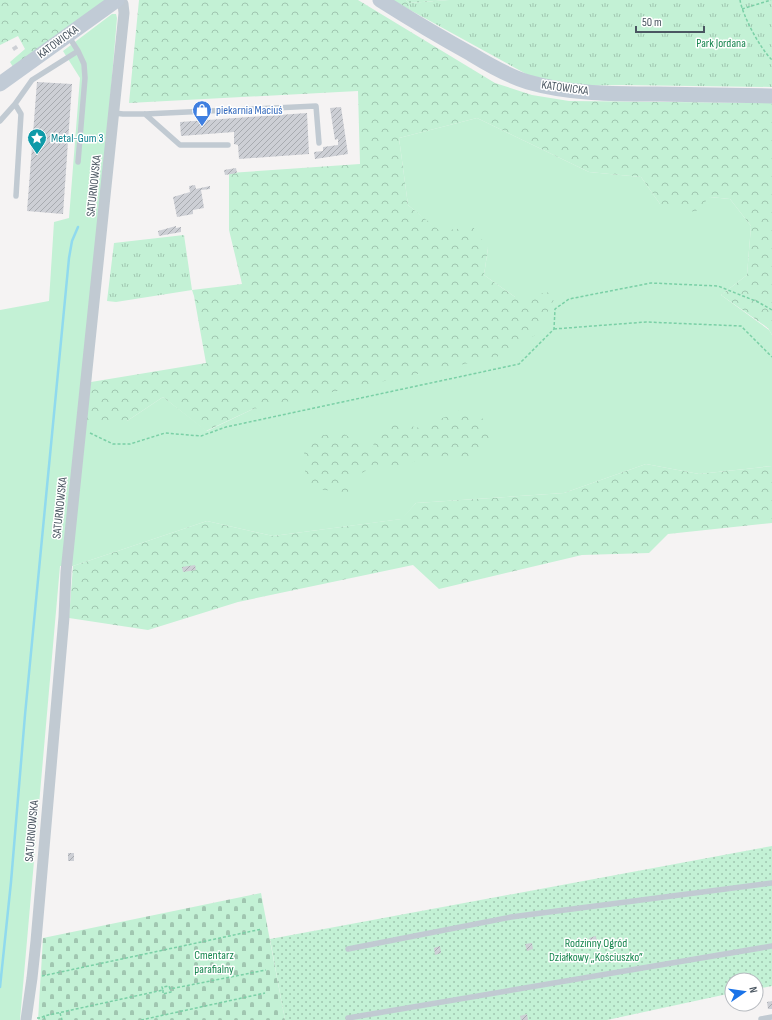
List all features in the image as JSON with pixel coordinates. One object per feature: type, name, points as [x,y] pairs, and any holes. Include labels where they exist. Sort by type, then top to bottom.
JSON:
[{"type":"street","name":"KATOWICKA","points":[[0,84],[117,0]]},
{"type":"street","name":"SATURNOWSKA","points":[[26,1020],[36,941],[64,617],[66,572],[124,13],[121,0]]},
{"type":"street","name":"KATOWICKA","points":[[380,0],[448,42],[507,74],[528,82],[573,91],[621,94],[772,96]]},
{"type":"lane","points":[[67,35],[78,51],[84,64],[85,78],[78,162]]},
{"type":"lane","points":[[0,121],[15,104],[32,80],[78,51]]},
{"type":"lane","points":[[15,104],[21,114],[16,196]]},
{"type":"lane","points":[[114,113],[145,114],[316,106],[319,143]]},
{"type":"lane","points":[[145,114],[180,145],[228,145]]},
{"type":"lane","points":[[348,949],[511,918],[772,883]]},
{"type":"lane","points":[[348,1018],[772,946]]},
{"type":"lane","points":[[761,1019],[772,1018]]},
{"type":"path","points":[[740,0],[752,30],[767,55],[772,60]]},
{"type":"path","points":[[742,8],[771,0]]},
{"type":"path","points":[[554,329],[555,309],[569,299],[651,283],[718,286],[758,302],[772,310]]},
{"type":"path","points":[[81,429],[113,444],[130,444],[165,433],[201,436],[226,427],[519,364],[554,329],[646,322],[741,326],[772,357]]},
{"type":"path","points":[[40,976],[262,929]]},
{"type":"path","points":[[45,1020],[44,1016],[163,990],[162,988],[169,986],[170,989],[266,970]]},
{"type":"path","points":[[141,1020],[266,993]]},
{"type":"path","points":[[60,1012],[62,1020]]},
{"type":"green space","points":[[0,0],[107,0],[13,67],[10,62],[25,49],[18,36],[0,45]]},
{"type":"green space","points":[[139,0],[358,0],[495,83],[532,95],[569,101],[772,103],[772,335],[768,328],[721,295],[747,275],[751,226],[730,199],[710,197],[695,212],[660,204],[641,177],[589,172],[477,118],[399,138],[408,205],[440,231],[473,227],[488,248],[484,275],[515,297],[558,291],[537,334],[497,357],[253,409],[206,431],[163,397],[127,421],[86,423],[91,382],[206,363],[192,290],[242,284],[229,230],[229,173],[360,164],[358,91],[129,103]]},
{"type":"green space","points":[[392,0],[406,0],[409,3],[410,10]]},
{"type":"green space","points":[[406,0],[449,0],[409,3]]},
{"type":"green space","name":"Park Jordana","points":[[449,0],[772,0],[772,87],[622,85],[576,86],[528,75],[410,10],[409,3]]},
{"type":"green space","points":[[112,14],[116,14],[117,18],[109,113],[91,382],[127,421],[163,397],[207,431],[253,409],[515,297],[484,275],[488,248],[440,232],[408,205],[399,138],[477,118],[589,172],[641,177],[660,204],[710,197],[730,199],[751,226],[747,275],[721,295],[769,330],[772,335],[772,466],[699,474],[646,464],[564,493],[416,503],[402,519],[273,536],[207,521],[73,566],[60,566],[20,1020],[0,1020],[0,310],[49,301],[54,222],[69,218],[80,78],[63,51]]},
{"type":"green space","points":[[184,235],[192,290],[116,302],[107,301],[114,243]]},
{"type":"green space","points":[[465,408],[488,422],[492,436],[485,449],[469,463],[450,455],[415,461],[399,468],[381,463],[350,479],[348,493],[324,490],[308,484],[305,471],[304,450],[320,436],[340,431],[361,445],[372,449],[377,434],[393,425],[420,428]]},
{"type":"green space","points":[[646,464],[699,474],[772,466],[772,523],[668,534],[649,553],[582,555],[439,589],[413,565],[238,602],[148,630],[69,618],[73,566],[207,521],[273,536],[401,519],[416,503],[564,493]]},
{"type":"green space","name":"Rodzinny Ogród Działkowy „Kościuszko”","points":[[772,846],[772,986],[764,988],[764,972],[724,972],[724,995],[607,1020],[285,1020],[270,939]]},
{"type":"green space","name":"Cmentarz parafialny","points":[[261,893],[285,1020],[38,1020],[43,938]]},
{"type":"building","points":[[16,45],[18,48],[14,51],[12,48]]},
{"type":"building","points":[[37,82],[72,84],[63,214],[27,211]]},
{"type":"building","points":[[341,107],[348,154],[315,159],[314,152],[323,151],[323,147],[338,145],[338,139],[335,140],[330,108]]},
{"type":"building","points":[[307,113],[309,154],[239,159],[238,145],[234,144],[234,132],[181,136],[180,122]]},
{"type":"building","points":[[236,168],[237,173],[225,175],[224,170]]},
{"type":"building","points":[[195,185],[196,189],[210,186],[210,189],[201,190],[204,208],[193,210],[193,214],[177,217],[173,197],[190,192],[189,186]]},
{"type":"building","points":[[176,226],[176,228],[181,227],[181,232],[159,236],[158,231]]},
{"type":"building","points":[[195,565],[196,570],[183,572],[182,567]]},
{"type":"building","points":[[68,853],[74,853],[74,861],[68,861]]},
{"type":"building","points":[[596,936],[597,943],[591,945],[589,938]]},
{"type":"building","points":[[532,943],[533,949],[527,951],[525,944]]},
{"type":"building","points":[[440,946],[441,953],[435,955],[434,948]]},
{"type":"building","points":[[772,1001],[772,1009],[768,1009],[767,1002]]},
{"type":"building","points":[[527,1014],[528,1020],[521,1020],[520,1016]]},
{"type":"waterway","points":[[0,987],[69,258],[72,241],[78,227]]},
{"type":"place","name":"piekarnia Maciuś","points":[[202,127]]},
{"type":"place","name":"Metal-Gum 3","points":[[37,155]]}]
